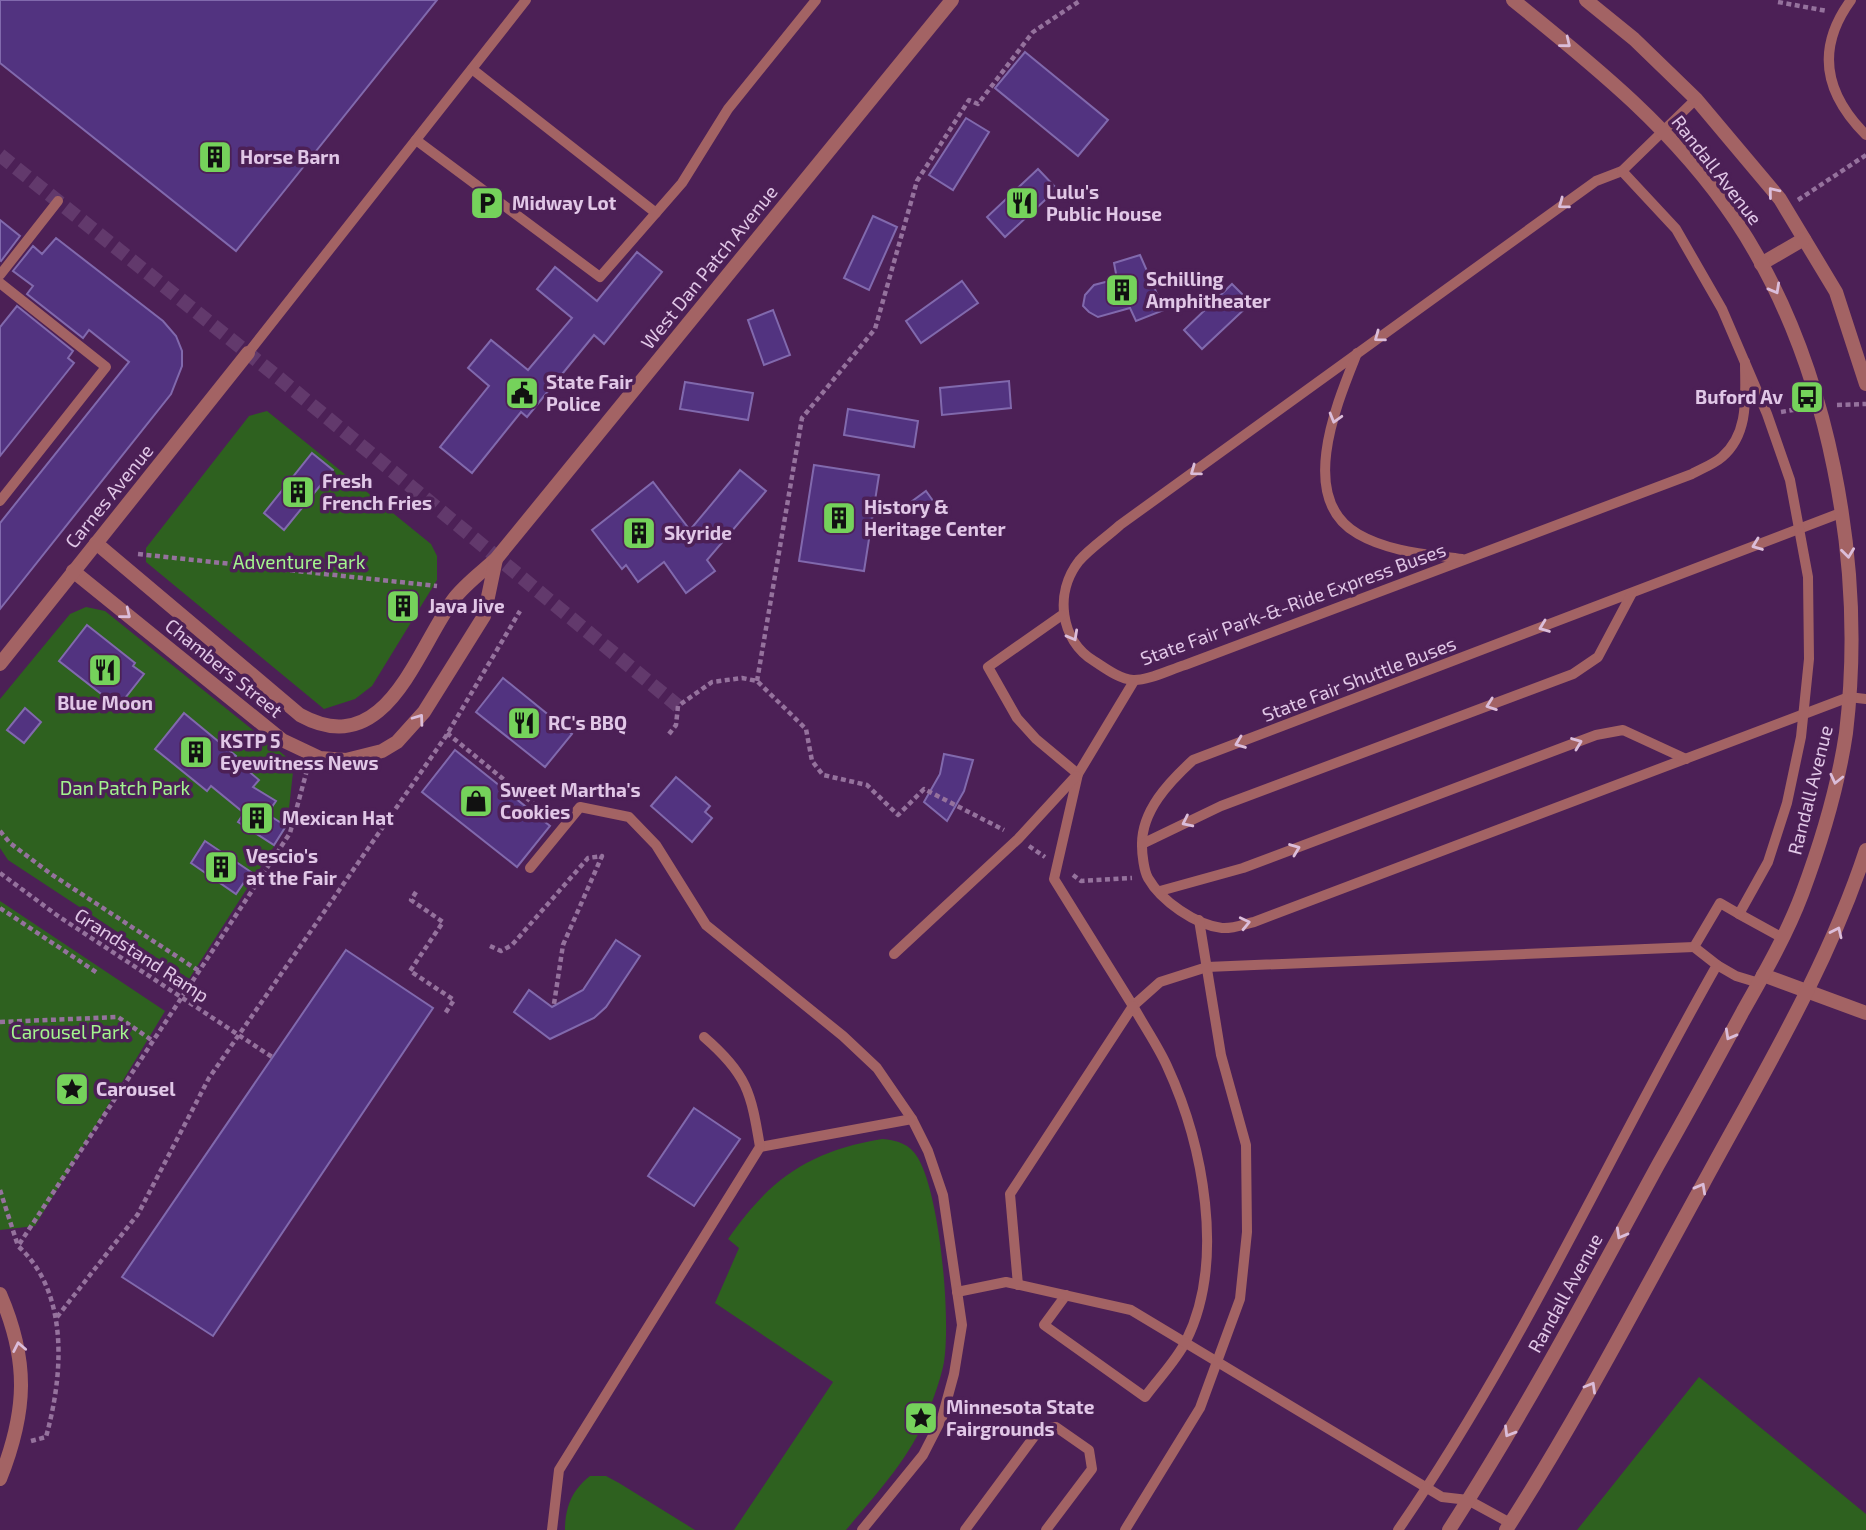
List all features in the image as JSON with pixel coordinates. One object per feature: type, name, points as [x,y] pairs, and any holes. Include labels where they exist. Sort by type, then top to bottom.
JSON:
[{"type":"street","name":"West Dan Patch Avenue","points":[[359,724],[386,706],[454,598],[496,559],[952,0]]},
{"type":"street","name":"Randall Avenue","points":[[1449,1530],[1558,1347],[1761,979],[1801,897],[1827,817],[1846,733],[1854,652],[1850,565],[1824,406],[1782,301],[1736,220],[1665,132],[1621,88],[1513,0]]},
{"type":"street","name":"Randall Avenue","points":[[1586,0],[1634,39],[1696,99],[1786,209],[1836,292],[1866,384]]},
{"type":"street","points":[[1761,264],[1804,239]]},
{"type":"street","name":"Carnes Avenue","points":[[0,663],[248,353]]},
{"type":"street","name":"Chambers Street","points":[[96,543],[300,715],[329,727],[359,724]]},
{"type":"street","name":"West Dan Patch Avenue","points":[[364,757],[397,742],[424,712],[484,616],[496,559]]},
{"type":"street","name":"Chambers Street","points":[[74,571],[282,740],[311,755],[331,760],[364,757]]},
{"type":"street","points":[[1508,1527],[1606,1361],[1807,993],[1845,913],[1866,850]]},
{"type":"street","points":[[1761,979],[1866,1013]]},
{"type":"street","points":[[0,1294],[18,1340],[23,1370],[21,1404],[7,1444],[0,1479]]},
{"type":"lane","points":[[248,353],[526,0]]},
{"type":"lane","points":[[416,141],[600,277],[682,183],[728,108],[816,0]]},
{"type":"lane","points":[[1851,0],[1834,31],[1828,61],[1831,81],[1840,105],[1866,135]]},
{"type":"lane","points":[[472,69],[656,213]]},
{"type":"lane","points":[[1077,774],[1036,739],[1017,718],[988,667],[1062,615],[1068,583],[1079,562],[1110,534],[1596,181],[1622,171],[1696,99]]},
{"type":"lane","points":[[1622,171],[1675,229],[1722,309],[1790,481],[1808,577],[1809,659],[1804,715],[1787,803],[1768,862],[1739,914]]},
{"type":"lane","points":[[0,275],[58,201]]},
{"type":"lane","points":[[0,283],[106,367],[0,501]]},
{"type":"lane","name":"State Fair Park-&-Ride Express Buses","points":[[1357,354],[1331,429],[1324,478],[1328,500],[1344,523],[1357,534],[1381,544],[1416,553],[1466,559]]},
{"type":"lane","name":"State Fair Park-&-Ride Express Buses","points":[[1062,615],[1072,639],[1085,656],[1113,673],[1134,681],[1185,665],[1692,474],[1722,457],[1746,415],[1745,362]]},
{"type":"lane","name":"State Fair Shuttle Buses","points":[[1147,877],[1142,844],[1149,818],[1164,787],[1193,760],[1843,512]]},
{"type":"lane","points":[[1142,844],[1221,806],[1573,674],[1598,657],[1632,593]]},
{"type":"lane","points":[[894,954],[1018,839],[1077,774],[1134,681]]},
{"type":"lane","points":[[1147,877],[1172,904],[1199,920],[1224,928],[1254,922],[1849,697],[1866,699]]},
{"type":"lane","points":[[1160,891],[1243,868],[1596,736],[1623,730],[1686,759]]},
{"type":"lane","points":[[1066,1295],[1044,1325],[1145,1397],[1186,1342],[1200,1303],[1208,1253],[1199,1156],[1167,1067],[1133,1006],[1054,879],[1077,774]]},
{"type":"lane","points":[[530,868],[580,807],[629,817],[656,845],[706,925],[869,1060],[912,1119],[943,1195],[962,1325],[954,1374],[942,1418],[923,1455],[862,1530]]},
{"type":"lane","points":[[1693,947],[1720,903],[1782,937]]},
{"type":"lane","points":[[1125,1530],[1200,1408],[1240,1298],[1247,1232],[1246,1145],[1221,1055],[1199,920]]},
{"type":"lane","points":[[1018,1285],[1010,1194],[1133,1006],[1160,982],[1207,967],[1693,947],[1736,976],[1761,979]]},
{"type":"lane","points":[[1398,1530],[1429,1487],[1518,1334],[1717,965]]},
{"type":"lane","points":[[552,1530],[559,1470],[760,1147],[754,1107],[744,1080],[730,1059],[704,1037]]},
{"type":"lane","points":[[760,1147],[912,1119]]},
{"type":"lane","points":[[957,1292],[1006,1282],[1131,1310],[1442,1497],[1468,1500],[1508,1527]]},
{"type":"lane","points":[[965,1530],[1039,1430],[1056,1427],[1089,1450],[1092,1469],[1046,1530]]},
{"type":"path","points":[[757,681],[802,418],[875,329],[917,181],[969,100],[978,104],[1033,32],[1082,0]]},
{"type":"path","points":[[1778,2],[1842,14]]},
{"type":"path","points":[[1786,209],[1866,155]]},
{"type":"path","points":[[137,554],[436,586]]},
{"type":"path","points":[[57,1317],[138,1214],[209,1078],[447,733],[520,611]]},
{"type":"path","points":[[670,734],[676,724],[678,706],[712,682],[742,678],[757,681],[806,729],[812,761],[823,775],[867,785],[898,815],[924,789],[994,823],[1081,881],[1147,877]]},
{"type":"path","points":[[447,733],[563,828]]},
{"type":"path","points":[[18,1246],[290,833],[311,755]]},
{"type":"path","points":[[0,831],[10,843],[51,874],[199,971]]},
{"type":"path","points":[[490,946],[502,950],[512,945],[588,859],[602,856],[563,945],[554,1004]]},
{"type":"path","name":"Grandstand Ramp","points":[[0,873],[58,916],[272,1057]]},
{"type":"path","points":[[416,892],[411,900],[443,922],[410,971],[454,1000],[444,1015]]},
{"type":"path","points":[[0,908],[99,974]]},
{"type":"path","points":[[0,1022],[118,1017],[153,1041]]},
{"type":"path","points":[[0,1190],[18,1246],[28,1255],[45,1284],[57,1317],[57,1398],[46,1437],[7,1444]]},
{"type":"green space","name":"Adventure Park","points":[[267,411],[431,544],[437,556],[437,580],[372,686],[355,699],[324,709],[146,562],[146,548],[249,416]]},
{"type":"green space","name":"Dan Patch Park","points":[[86,607],[105,611],[294,763],[287,826],[189,979],[8,860],[0,848],[0,699],[70,614]]},
{"type":"green space","name":"Carousel Park","points":[[0,901],[165,1011],[35,1226],[0,1230]]},
{"type":"green space","points":[[882,1139],[903,1144],[918,1158],[926,1176],[938,1227],[945,1288],[946,1342],[943,1368],[928,1413],[902,1460],[846,1530],[734,1530],[833,1382],[715,1303],[739,1248],[728,1239],[760,1199],[794,1171],[833,1151]]},
{"type":"green space","points":[[1699,1377],[1866,1514],[1866,1530],[1577,1530]]},
{"type":"green space","points":[[590,1476],[606,1476],[695,1530],[565,1530],[566,1514],[571,1500],[578,1487]]},
{"type":"building","name":"Horse Barn","points":[[0,0],[437,0],[236,251],[0,63]]},
{"type":"building","points":[[1025,52],[1108,120],[1078,156],[995,88]]},
{"type":"building","points":[[966,118],[989,132],[953,190],[929,175]]},
{"type":"building","name":"Lulu's Public House","points":[[1038,169],[1057,189],[1005,237],[987,217]]},
{"type":"building","points":[[873,216],[897,227],[869,290],[844,278]]},
{"type":"building","points":[[0,220],[20,236],[1,261],[0,260]]},
{"type":"building","points":[[56,238],[163,321],[176,336],[182,351],[182,366],[171,394],[0,609],[0,523],[129,362],[89,330],[83,338],[27,294],[33,286],[13,271],[33,246],[42,254]]},
{"type":"building","points":[[637,252],[662,272],[604,344],[594,335],[527,417],[521,412],[472,473],[440,447],[489,386],[468,368],[491,340],[528,370],[572,318],[537,289],[555,267],[597,301]]},
{"type":"building","name":"Schilling Amphitheater","points":[[1140,255],[1164,310],[1136,321],[1130,308],[1098,317],[1083,306],[1085,295],[1094,285],[1117,279],[1114,263]]},
{"type":"building","points":[[962,281],[978,303],[921,343],[906,321]]},
{"type":"building","points":[[1232,284],[1251,303],[1202,349],[1184,330]]},
{"type":"building","points":[[17,306],[73,351],[68,358],[74,363],[0,456],[0,327]]},
{"type":"building","points":[[773,310],[790,355],[764,365],[748,320]]},
{"type":"building","points":[[1009,381],[1011,408],[942,415],[940,388]]},
{"type":"building","points":[[685,382],[753,393],[748,420],[680,409]]},
{"type":"building","points":[[848,409],[918,421],[914,447],[844,435]]},
{"type":"building","name":"Fresh French Fries","points":[[312,453],[333,470],[284,530],[264,513]]},
{"type":"building","name":"History & Heritage Center","points":[[814,465],[879,475],[864,571],[799,561]]},
{"type":"building","points":[[740,470],[766,491],[707,560],[715,571],[686,593],[664,562],[638,582],[626,565],[622,569],[592,530],[653,482],[690,530]]},
{"type":"building","points":[[926,491],[936,505],[921,516],[911,502]]},
{"type":"building","name":"Blue Moon","points":[[87,625],[135,663],[133,666],[144,674],[118,707],[59,661]]},
{"type":"building","name":"RC's BBQ","points":[[503,678],[572,734],[545,767],[476,712]]},
{"type":"building","points":[[25,708],[41,722],[24,743],[7,730]]},
{"type":"building","points":[[184,713],[236,756],[234,759],[259,780],[253,787],[276,801],[267,814],[286,826],[274,845],[238,822],[244,813],[211,786],[207,791],[155,749]]},
{"type":"building","name":"Sweet Martha's Cookies","points":[[455,750],[550,826],[517,867],[422,792]]},
{"type":"building","points":[[944,754],[973,760],[964,791],[947,821],[924,802],[940,774]]},
{"type":"building","points":[[676,777],[710,806],[705,812],[712,818],[692,842],[651,806]]},
{"type":"building","name":"Vescio's at the Fair","points":[[205,841],[251,872],[236,894],[191,863]]},
{"type":"building","points":[[616,940],[640,956],[606,1007],[594,1018],[550,1039],[514,1012],[529,990],[552,1007],[583,990]]},
{"type":"building","points":[[346,950],[433,1008],[213,1336],[122,1277]]},
{"type":"building","points":[[694,1108],[740,1139],[694,1206],[648,1176]]},
{"type":"tunnel","points":[[0,155],[279,378],[678,706]]},
{"type":"place","name":"Horse Barn","points":[[215,157]]},
{"type":"place","name":"Midway Lot","points":[[487,203]]},
{"type":"place","name":"Lulu's Public House","points":[[1022,203]]},
{"type":"place","name":"Schilling Amphitheater","points":[[1122,290]]},
{"type":"place","name":"State Fair Police","points":[[522,393]]},
{"type":"place","name":"Buford Av","points":[[1807,397]]},
{"type":"place","name":"Fresh French Fries","points":[[298,492]]},
{"type":"place","name":"History & Heritage Center","points":[[839,518]]},
{"type":"place","name":"Skyride","points":[[639,533]]},
{"type":"place","name":"Java Jive","points":[[403,606]]},
{"type":"place","name":"Blue Moon","points":[[105,670]]},
{"type":"place","name":"RC's BBQ","points":[[524,723]]},
{"type":"place","name":"KSTP 5 Eyewitness News","points":[[196,752]]},
{"type":"place","name":"Sweet Martha's Cookies","points":[[476,801]]},
{"type":"place","name":"Mexican Hat","points":[[257,818]]},
{"type":"place","name":"Vescio's at the Fair","points":[[221,867]]},
{"type":"place","name":"Carousel","points":[[72,1089]]},
{"type":"place","name":"Minnesota State Fairgrounds","points":[[921,1418]]}]
